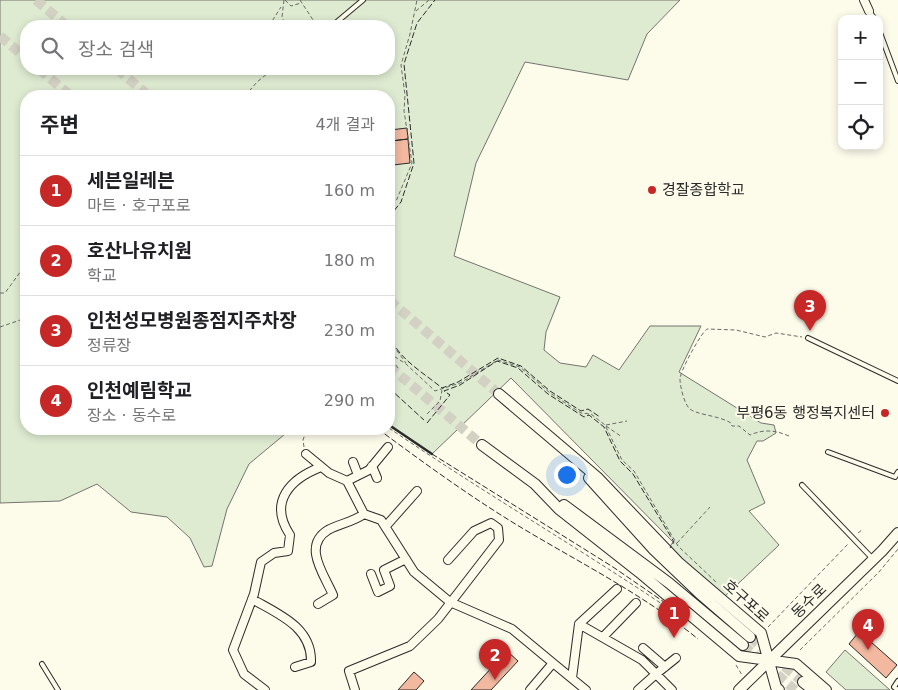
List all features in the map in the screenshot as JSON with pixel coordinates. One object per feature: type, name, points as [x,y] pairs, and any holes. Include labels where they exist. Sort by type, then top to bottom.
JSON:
[{"type":"main road","name":"호구포로","points":[[499,394],[597,477],[678,562],[761,633],[776,687],[779,690]]},
{"type":"main road","points":[[482,445],[669,583],[743,645]]},
{"type":"main road","name":"호구포로","points":[[563,449],[654,550],[699,593],[750,637]]},
{"type":"main road","points":[[535,484],[559,509],[639,572],[739,656],[796,664],[826,690]]},
{"type":"main road","name":"동수로","points":[[739,690],[897,537]]},
{"type":"main road","points":[[803,682],[812,690]]},
{"type":"street","points":[[864,0],[869,11]]},
{"type":"street","points":[[347,481],[372,466],[388,447]]},
{"type":"street","points":[[306,454],[321,467],[347,481],[364,514],[381,520],[414,572],[450,602],[512,629],[586,690]]},
{"type":"street","points":[[353,462],[358,475]]},
{"type":"street","points":[[372,466],[377,478]]},
{"type":"street","points":[[265,690],[244,674],[233,650],[252,599],[261,562],[274,553],[288,551],[290,535],[286,528],[282,506],[287,488],[302,474],[321,467]]},
{"type":"street","points":[[386,526],[417,491]]},
{"type":"street","points":[[318,604],[334,595],[314,554],[316,542],[328,531],[364,514]]},
{"type":"street","points":[[355,690],[349,671],[410,646],[438,619],[499,540],[498,528],[491,523],[474,531],[448,560]]},
{"type":"street","points":[[371,574],[378,592],[390,586],[384,570],[406,559]]},
{"type":"street","points":[[572,678],[579,624],[617,589]]},
{"type":"street","points":[[252,599],[296,624],[307,640],[311,662],[295,668]]},
{"type":"street","points":[[603,637],[636,603]]},
{"type":"street","points":[[579,624],[642,660],[672,690]]},
{"type":"street","points":[[643,648],[665,666]]},
{"type":"street","points":[[638,690],[676,658]]},
{"type":"street","points":[[530,690],[553,663]]},
{"type":"lane","points":[[339,20],[363,0]]},
{"type":"lane","points":[[869,11],[872,15]]},
{"type":"lane","points":[[883,41],[898,81]]},
{"type":"lane","points":[[808,338],[898,381]]},
{"type":"lane","points":[[828,452],[895,477],[898,471]]},
{"type":"lane","points":[[802,485],[874,560]]},
{"type":"lane","points":[[42,664],[58,690]]},
{"type":"lane","points":[[898,682],[894,687],[898,690]]},
{"type":"path","points":[[273,20],[285,0],[291,6],[302,3]]},
{"type":"path","points":[[300,0],[313,20]]},
{"type":"path","points":[[395,202],[412,163],[404,111],[401,65],[416,11],[416,0]]},
{"type":"path","points":[[416,11],[429,0]]},
{"type":"path","points":[[282,7],[285,20]]},
{"type":"path","points":[[251,90],[265,75]]},
{"type":"path","points":[[0,293],[5,292],[20,272]]},
{"type":"path","points":[[0,327],[20,320]]},
{"type":"path","points":[[789,436],[777,431],[762,430],[750,435],[740,426],[732,426],[731,422],[721,417],[694,412],[685,402],[680,378],[698,340],[707,329],[736,330],[765,337],[776,333],[808,338]]},
{"type":"path","points":[[395,348],[406,364],[435,391],[460,383],[493,362],[498,360],[506,361],[520,367],[550,392],[581,413],[591,414],[622,437]]},
{"type":"path","points":[[395,358],[406,364]]},
{"type":"path","points":[[395,363],[398,368]]},
{"type":"path","points":[[427,414],[440,401],[442,390]]},
{"type":"path","points":[[606,425],[627,421]]},
{"type":"path","points":[[606,425],[622,460],[634,471],[677,543],[710,508]]},
{"type":"path","points":[[395,432],[448,469],[664,605]]},
{"type":"path","points":[[305,435],[303,440],[306,454]]},
{"type":"path","points":[[765,629],[772,625],[862,530]]},
{"type":"path","points":[[800,650],[879,572],[898,549]]},
{"type":"path","points":[[724,589],[733,579]]},
{"type":"path","points":[[734,662],[743,676]]},
{"type":"green space","points":[[0,0],[680,0],[647,34],[628,80],[525,62],[476,163],[454,256],[560,297],[546,332],[544,350],[560,363],[586,367],[593,355],[619,370],[650,326],[701,326],[679,372],[761,423],[774,425],[776,433],[763,441],[757,441],[747,460],[765,503],[749,511],[779,545],[723,598],[669,548],[673,542],[511,378],[432,454],[395,429],[395,90],[20,90],[20,435],[284,435],[249,464],[227,509],[212,566],[204,567],[190,538],[167,517],[131,512],[97,484],[60,501],[0,503]]},
{"type":"green space","points":[[845,650],[890,690],[846,690],[826,672]]},
{"type":"building","points":[[407,128],[408,139],[395,141],[395,129]]},
{"type":"building","points":[[408,139],[410,163],[395,165],[395,141]]},
{"type":"building","points":[[866,623],[878,634],[871,642],[897,665],[886,678],[849,644]]},
{"type":"building","points":[[507,651],[518,661],[491,690],[471,690]]},
{"type":"building","points":[[414,672],[424,681],[416,690],[398,690]]},
{"type":"tunnel","points":[[36,0],[60,20]]},
{"type":"tunnel","points":[[0,36],[20,53]]},
{"type":"tunnel","points":[[46,75],[64,90]]},
{"type":"tunnel","points":[[124,75],[142,90]]},
{"type":"tunnel","points":[[395,305],[499,394]]},
{"type":"tunnel","points":[[395,371],[482,445]]},
{"type":"tunnel","points":[[750,637],[803,682]]},
{"type":"tunnel","points":[[743,645],[795,690]]},
{"type":"fence","points":[[395,210],[401,202],[414,163],[404,64],[417,23],[435,0]]},
{"type":"fence","points":[[395,347],[404,357],[442,388],[458,382],[498,358],[521,366],[550,391],[581,411],[588,409],[600,417]]},
{"type":"fence","points":[[427,423],[450,395],[444,391],[460,385],[497,361],[518,368],[548,394],[584,417],[589,415],[604,427],[620,461],[633,474],[674,542],[670,548]]},
{"type":"fence","points":[[395,393],[424,420]]},
{"type":"fence","points":[[386,435],[485,505],[612,580],[656,608],[698,639]]},
{"type":"fence","points":[[432,454],[613,567],[680,613]]},
{"type":"wall","points":[[395,429],[432,454]]},
{"type":"place","name":"경잘종합학교","points":[[652,190]]},
{"type":"place","name":"인천성모병원종점지주차장","points":[[810,331]]},
{"type":"place","name":"부평6동 행정복지센터","points":[[885,413]]},
{"type":"place","name":"세븐일레븐","points":[[674,638]]},
{"type":"place","name":"인천예림학교","points":[[868,650]]},
{"type":"place","name":"호산나유치원","points":[[495,680]]}]
